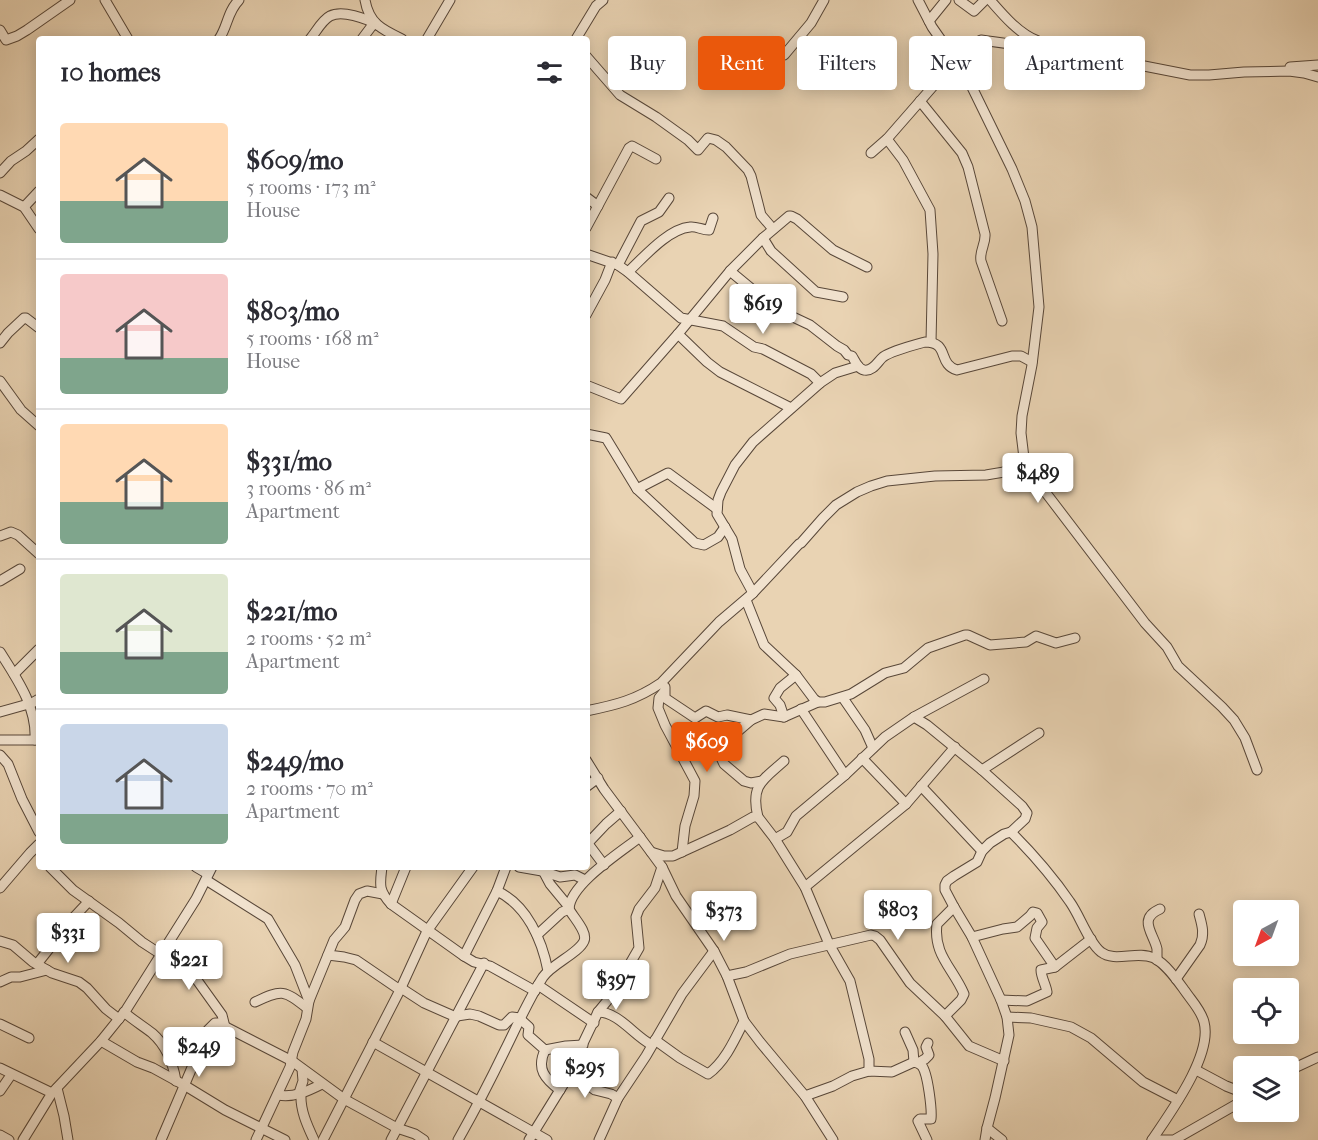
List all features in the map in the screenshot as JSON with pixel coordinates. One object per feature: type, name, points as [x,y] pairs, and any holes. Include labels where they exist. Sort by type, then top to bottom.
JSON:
[{"type":"street","points":[[0,30],[6,40],[17,36],[70,0]]},
{"type":"street","points":[[105,0],[126,36]]},
{"type":"street","points":[[221,36],[229,13],[239,0]]},
{"type":"street","points":[[365,0],[370,16],[376,24],[395,36]]},
{"type":"street","points":[[429,36],[450,0]]},
{"type":"street","points":[[578,36],[600,3],[586,0]]},
{"type":"street","points":[[785,54],[811,23],[824,0]]},
{"type":"street","points":[[918,0],[939,36]]},
{"type":"street","points":[[929,21],[946,0]]},
{"type":"street","points":[[959,0],[974,11],[985,0]]},
{"type":"street","points":[[990,0],[1013,25],[1030,38],[1163,68],[1194,73],[1318,65]]},
{"type":"street","points":[[312,36],[331,16],[358,16],[376,24]]},
{"type":"street","points":[[365,36],[376,24]]},
{"type":"street","points":[[992,42],[1083,54],[1190,75],[1289,71],[1318,77]]},
{"type":"street","points":[[590,61],[620,95],[656,117],[698,150],[708,138],[726,147],[750,174],[761,215],[772,229]]},
{"type":"street","points":[[871,153],[887,139],[930,90]]},
{"type":"street","points":[[972,90],[1012,169],[1032,227],[1039,307],[1022,416],[1021,433],[1024,458],[1043,489],[1145,623],[1167,647],[1178,666],[1234,720],[1245,738],[1257,770]]},
{"type":"street","points":[[920,101],[963,153],[984,234],[981,261],[1002,321]]},
{"type":"street","points":[[887,139],[903,160],[930,210],[933,254],[931,342]]},
{"type":"street","points":[[0,173],[10,161],[36,142]]},
{"type":"street","points":[[590,221],[629,148],[632,146],[656,159]]},
{"type":"street","points":[[24,207],[36,194]]},
{"type":"street","points":[[0,195],[24,207],[36,225]]},
{"type":"street","points":[[590,307],[604,280],[641,221],[659,212],[669,198]]},
{"type":"street","points":[[590,200],[598,206]]},
{"type":"street","points":[[590,387],[621,399],[730,271],[772,229],[791,216],[833,250],[867,267]]},
{"type":"street","points":[[628,272],[675,231],[688,227],[709,230],[713,218]]},
{"type":"street","points":[[763,238],[775,255],[816,292],[843,297]]},
{"type":"street","points":[[590,255],[615,264],[628,272],[684,320],[723,326],[754,347],[763,349],[811,374],[820,383]]},
{"type":"street","points":[[730,271],[776,309],[810,325],[852,356],[858,366],[867,371],[886,355],[925,342],[931,342],[940,348],[947,364],[953,369],[1012,356],[1021,356],[1032,362]]},
{"type":"street","points":[[0,342],[24,318],[36,326]]},
{"type":"street","points":[[678,334],[720,372],[791,408]]},
{"type":"street","points":[[818,702],[796,675],[764,645],[732,539],[720,520],[717,509],[721,492],[740,457],[753,442],[820,383],[835,374],[858,366]]},
{"type":"street","points":[[0,381],[21,410],[36,423]]},
{"type":"street","points":[[590,435],[606,438],[637,489],[695,543],[704,545],[718,537],[725,527]]},
{"type":"street","points":[[590,710],[632,700],[650,690],[667,676],[719,622],[750,597],[831,509],[857,492],[886,481],[1005,472],[1024,458]]},
{"type":"street","points":[[637,489],[668,473],[717,509]]},
{"type":"street","points":[[0,536],[11,532],[18,535],[36,551]]},
{"type":"street","points":[[0,581],[20,569]]},
{"type":"street","points":[[717,749],[751,720],[764,714],[784,717],[818,702],[843,698],[885,674],[903,668],[928,648],[965,635],[990,645],[1026,642],[1035,636],[1056,643],[1075,638]]},
{"type":"street","points":[[0,652],[21,684],[34,719],[36,733]]},
{"type":"street","points":[[14,674],[36,652]]},
{"type":"street","points":[[784,717],[780,705],[774,698],[780,688],[796,675]]},
{"type":"street","points":[[667,676],[665,698],[695,718],[706,711],[718,717],[727,715],[751,720]]},
{"type":"street","points":[[775,839],[787,832],[796,816],[873,748],[914,717],[984,679]]},
{"type":"street","points":[[664,692],[659,698],[658,708],[695,781],[682,852]]},
{"type":"street","points":[[843,698],[865,730],[873,748]]},
{"type":"street","points":[[0,712],[36,700]]},
{"type":"street","points":[[801,709],[845,775]]},
{"type":"street","points":[[914,717],[955,747],[1027,813],[1011,832],[990,843],[972,866],[954,876],[945,885],[945,890],[972,938],[1007,1017],[1009,1035],[985,1140]]},
{"type":"street","points":[[982,770],[1039,733]]},
{"type":"street","points":[[704,737],[717,749],[724,764],[744,781],[751,783],[762,781]]},
{"type":"street","points":[[0,740],[36,740]]},
{"type":"street","points":[[805,887],[906,804],[955,747]]},
{"type":"street","points":[[0,755],[8,764],[21,799],[36,826]]},
{"type":"street","points":[[862,758],[906,804]]},
{"type":"street","points":[[784,761],[756,789],[755,805],[758,817],[775,839],[805,887],[829,944],[846,973],[852,988],[869,1059],[869,1071]]},
{"type":"street","points":[[590,766],[662,867],[676,896],[714,951],[727,976],[744,1021],[805,1096],[833,1140]]},
{"type":"street","points":[[590,784],[598,778]]},
{"type":"street","points":[[921,786],[982,851]]},
{"type":"street","points":[[590,839],[621,811]]},
{"type":"street","points":[[651,852],[667,857],[758,817]]},
{"type":"street","points":[[1011,832],[1042,864],[1072,905],[1096,947],[1107,956],[1141,954],[1157,960],[1176,979],[1198,1010],[1205,1025],[1196,1070],[1152,1140]]},
{"type":"street","points":[[537,935],[569,908],[571,899],[585,880],[640,837]]},
{"type":"street","points":[[590,846],[604,865]]},
{"type":"street","points":[[0,888],[36,850]]},
{"type":"street","points":[[531,1136],[560,1090],[598,1012],[612,995],[639,948],[636,917],[639,909],[655,888],[662,867]]},
{"type":"street","points":[[53,870],[73,890],[142,942],[180,960],[222,1015],[225,1028]]},
{"type":"street","points":[[382,870],[380,888],[383,894],[391,904],[427,931],[474,962],[484,963],[537,988],[594,1023]]},
{"type":"street","points":[[391,904],[405,870]]},
{"type":"street","points":[[323,1140],[427,931],[471,870]]},
{"type":"street","points":[[464,956],[497,891],[505,870]]},
{"type":"street","points":[[458,1140],[537,988],[548,971],[584,942],[583,930],[543,870]]},
{"type":"street","points":[[545,870],[563,877],[576,874],[585,880]]},
{"type":"street","points":[[23,1140],[54,1090],[101,1041],[121,1016],[196,899],[209,874],[268,919],[296,965],[308,1004]]},
{"type":"street","points":[[256,1140],[292,1061],[306,1019],[308,1004],[334,940],[345,927],[359,894],[367,891],[383,894]]},
{"type":"street","points":[[497,891],[517,904],[537,935],[548,971]]},
{"type":"street","points":[[37,964],[89,901]]},
{"type":"street","points":[[945,1016],[964,994],[942,956],[936,939],[937,924],[954,907]]},
{"type":"street","points":[[1157,960],[1157,950],[1148,927],[1151,915],[1160,909]]},
{"type":"street","points":[[972,938],[1017,927],[1033,912],[1037,913],[1042,922],[1036,928],[1035,938],[1055,967]]},
{"type":"street","points":[[1176,979],[1202,940],[1202,924],[1199,914]]},
{"type":"street","points":[[727,976],[746,972],[790,954],[871,935],[875,936],[910,983],[945,1016],[969,1046],[1004,1061]]},
{"type":"street","points":[[1001,1000],[1027,1001],[1047,992],[1042,969],[1055,967],[1091,939]]},
{"type":"street","points":[[0,941],[13,945],[47,970],[79,982],[106,1009],[151,1032],[162,1044],[180,1083]]},
{"type":"street","points":[[602,1139],[618,1098],[630,1082],[681,994],[714,951]]},
{"type":"street","points":[[328,955],[356,960],[424,1003],[456,1017],[470,1014],[499,1025],[504,1025],[512,1017],[520,1019],[529,1027],[528,1035],[545,1050]]},
{"type":"street","points":[[391,1140],[484,963]]},
{"type":"street","points":[[0,982],[11,977],[47,970]]},
{"type":"street","points":[[255,1002],[280,992],[308,1004]]},
{"type":"street","points":[[598,1012],[610,1014],[643,1039],[653,1042],[708,1074],[734,1041],[744,1021]]},
{"type":"street","points":[[1007,1017],[1031,1018],[1071,1027],[1091,1038],[1143,1082],[1178,1100]]},
{"type":"street","points":[[161,1140],[180,1083],[208,1030],[212,1024],[218,1023],[292,1061],[344,1099],[424,1140]]},
{"type":"street","points":[[0,1024],[29,1038]]},
{"type":"street","points":[[905,1032],[916,1063]]},
{"type":"street","points":[[101,1041],[225,1110],[285,1140]]},
{"type":"street","points":[[373,1042],[479,1102],[531,1136],[547,1140]]},
{"type":"street","points":[[805,1096],[852,1076],[869,1071],[891,1072],[916,1063],[929,1055],[926,1047],[928,1043]]},
{"type":"street","points":[[545,1050],[583,1045]]},
{"type":"street","points":[[545,1050],[542,1056],[545,1078],[560,1090]]},
{"type":"street","points":[[1299,1066],[1318,1058]]},
{"type":"street","points":[[916,1063],[921,1065],[926,1072],[931,1119],[918,1121],[927,1140]]},
{"type":"street","points":[[0,1068],[11,1075],[54,1090],[63,1110],[68,1140]]},
{"type":"street","points":[[302,1069],[301,1103],[304,1118],[314,1140]]},
{"type":"street","points":[[1196,1070],[1233,1089]]},
{"type":"street","points":[[569,1071],[595,1090],[618,1098]]},
{"type":"street","points":[[0,1091],[11,1075]]},
{"type":"street","points":[[278,1095],[290,1096],[322,1084]]},
{"type":"street","points":[[1152,1140],[1174,1140],[1233,1106]]},
{"type":"street","points":[[987,1128],[1002,1140]]},
{"type":"street","points":[[0,1135],[9,1140]]}]
